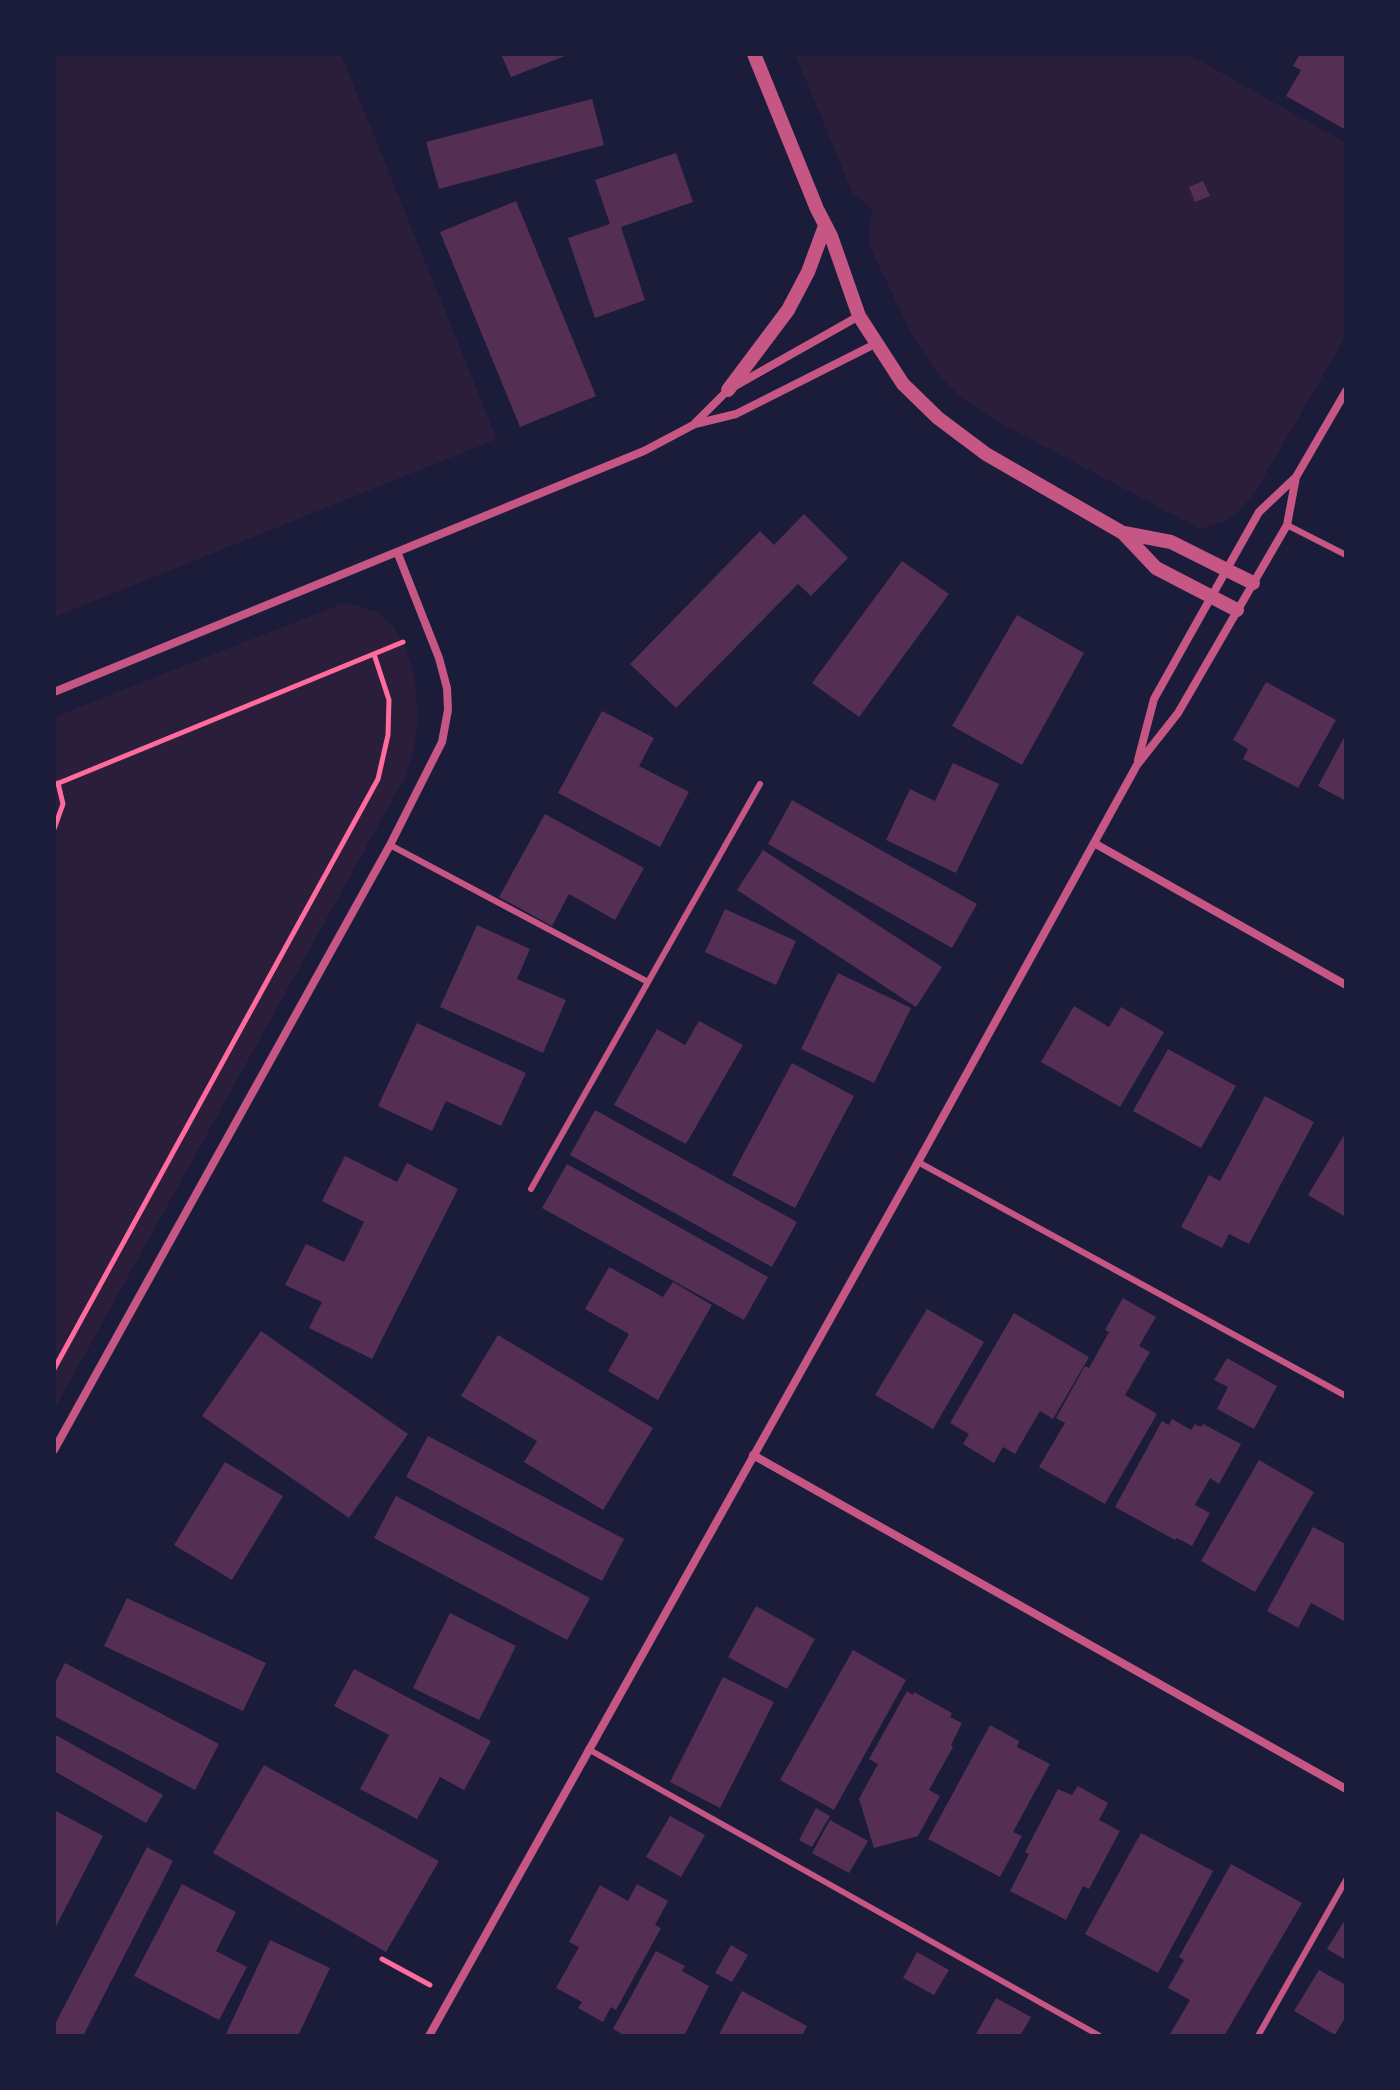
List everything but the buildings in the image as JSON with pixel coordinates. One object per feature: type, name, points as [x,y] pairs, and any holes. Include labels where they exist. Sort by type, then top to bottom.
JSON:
[{"type":"street","points":[[754,54],[859,316],[903,384],[938,418],[986,454],[1123,533],[1156,568],[1237,610]]},
{"type":"street","points":[[695,424],[728,390],[788,310],[808,272],[825,226]]},
{"type":"street","points":[[728,390],[859,316]]},
{"type":"street","points":[[54,692],[398,554],[644,451],[695,424],[736,414],[878,343]]},
{"type":"street","points":[[1137,765],[1154,699],[1259,512],[1296,477],[1346,391]]},
{"type":"street","points":[[429,2036],[1137,765],[1178,713],[1287,525],[1296,477]]},
{"type":"street","points":[[1123,533],[1171,542],[1253,583]]},
{"type":"street","points":[[54,1450],[390,845],[442,742],[448,710],[447,688],[439,658],[398,554]]},
{"type":"street","points":[[1094,843],[1346,985]]},
{"type":"street","points":[[753,1455],[1346,1789]]},
{"type":"lane","points":[[1287,525],[1346,555]]},
{"type":"lane","points":[[531,1189],[760,784]]},
{"type":"lane","points":[[390,845],[648,982]]},
{"type":"lane","points":[[918,1162],[1346,1396]]},
{"type":"lane","points":[[588,1749],[1100,2036]]},
{"type":"lane","points":[[1258,2036],[1346,1880]]},
{"type":"path","points":[[54,829],[63,804],[56,784],[403,642]]},
{"type":"path","points":[[54,1369],[378,779],[388,735],[389,700],[374,654]]},
{"type":"path","points":[[382,1959],[433,1987]]},
{"type":"shaded area","points":[[54,54],[341,54],[497,439],[54,617]]},
{"type":"shaded area","points":[[795,54],[1188,54],[1346,143],[1346,336],[1255,492],[1241,509],[1225,521],[1200,529],[1006,426],[961,397],[937,373],[914,339],[868,243],[872,209],[853,194]]},
{"type":"shaded area","points":[[341,604],[379,613],[393,625],[403,642],[414,675],[418,715],[414,750],[405,777],[54,1410],[54,717]]}]
